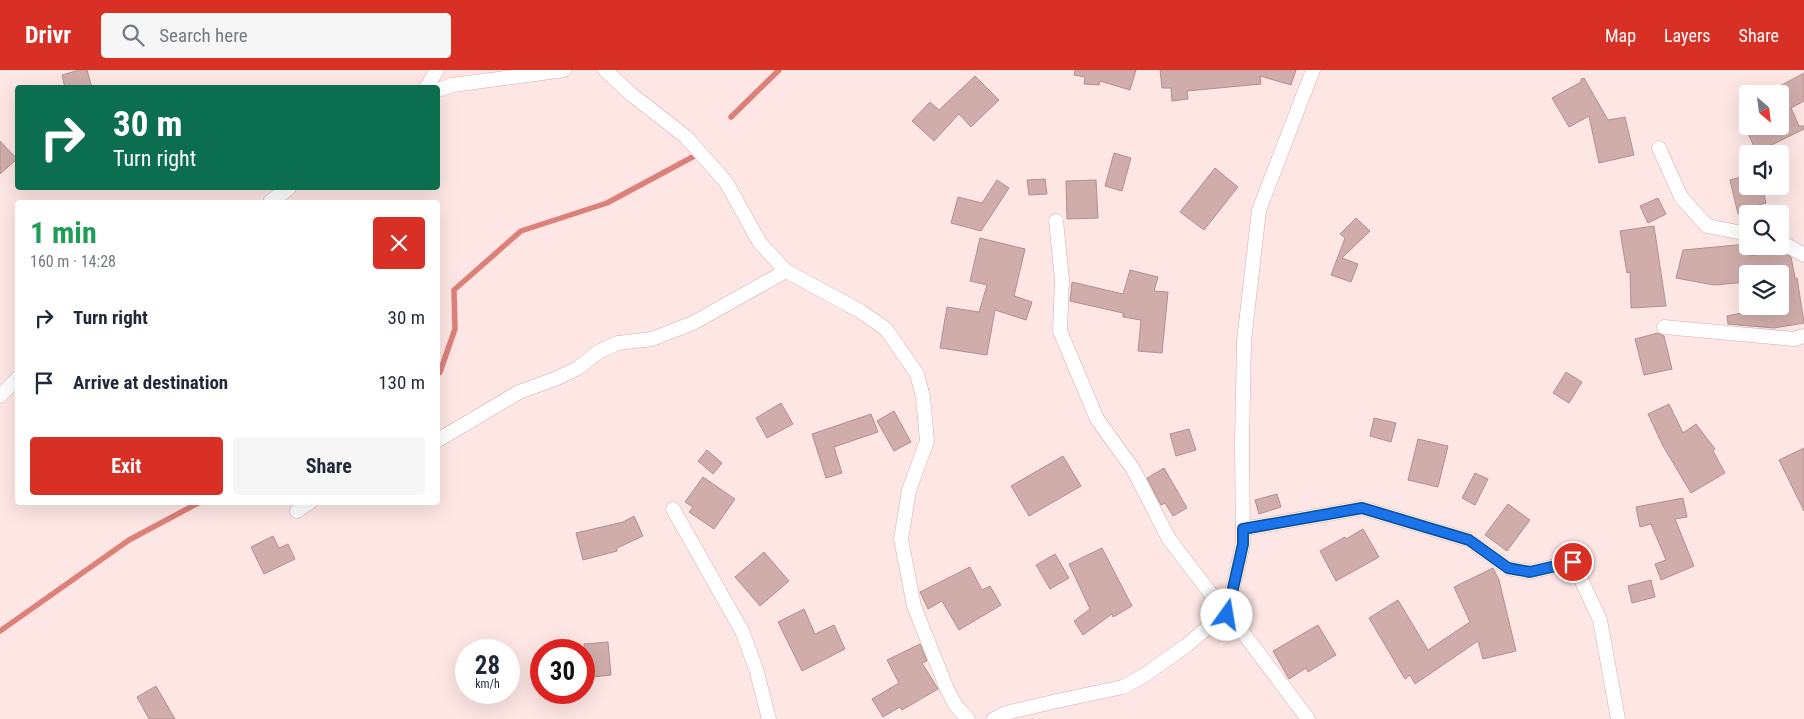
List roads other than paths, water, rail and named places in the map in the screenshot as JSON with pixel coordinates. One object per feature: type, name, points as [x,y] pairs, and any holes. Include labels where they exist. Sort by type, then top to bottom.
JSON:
[{"type":"street","points":[[428,85],[437,70]]},
{"type":"street","points":[[440,89],[454,85],[564,70]]},
{"type":"street","points":[[605,70],[631,94],[686,137],[726,182],[760,243],[786,271],[860,310],[886,329],[917,374],[923,397],[927,441],[909,490],[901,539],[914,606],[947,689],[956,706],[968,719]]},
{"type":"street","points":[[1227,615],[1243,544],[1244,341],[1258,210],[1313,70]]},
{"type":"street","points":[[1659,148],[1681,197],[1707,226],[1739,232]]},
{"type":"street","points":[[273,200],[286,190]]},
{"type":"street","points":[[1056,221],[1062,279],[1060,331],[1097,418],[1133,469],[1169,539],[1227,615],[1232,618],[1308,719]]},
{"type":"street","points":[[1789,246],[1804,255]]},
{"type":"street","points":[[440,439],[520,392],[578,368],[598,352],[618,343],[652,339],[694,323],[786,271]]},
{"type":"street","points":[[1664,327],[1794,339],[1804,336]]},
{"type":"street","points":[[0,396],[15,381]]},
{"type":"street","points":[[297,511],[306,505]]},
{"type":"street","points":[[1243,529],[1362,508],[1469,540],[1508,568],[1530,572],[1573,562],[1600,620],[1618,719]]},
{"type":"street","points":[[673,509],[742,631],[756,669],[769,719]]},
{"type":"street","points":[[994,719],[1006,713],[1123,687],[1145,675],[1187,645],[1220,617],[1227,615]]},
{"type":"waterway","points":[[731,117],[779,70]]},
{"type":"waterway","points":[[440,372],[455,329],[454,290],[521,231],[607,203],[700,153]]},
{"type":"waterway","points":[[0,631],[129,540],[194,505]]}]
